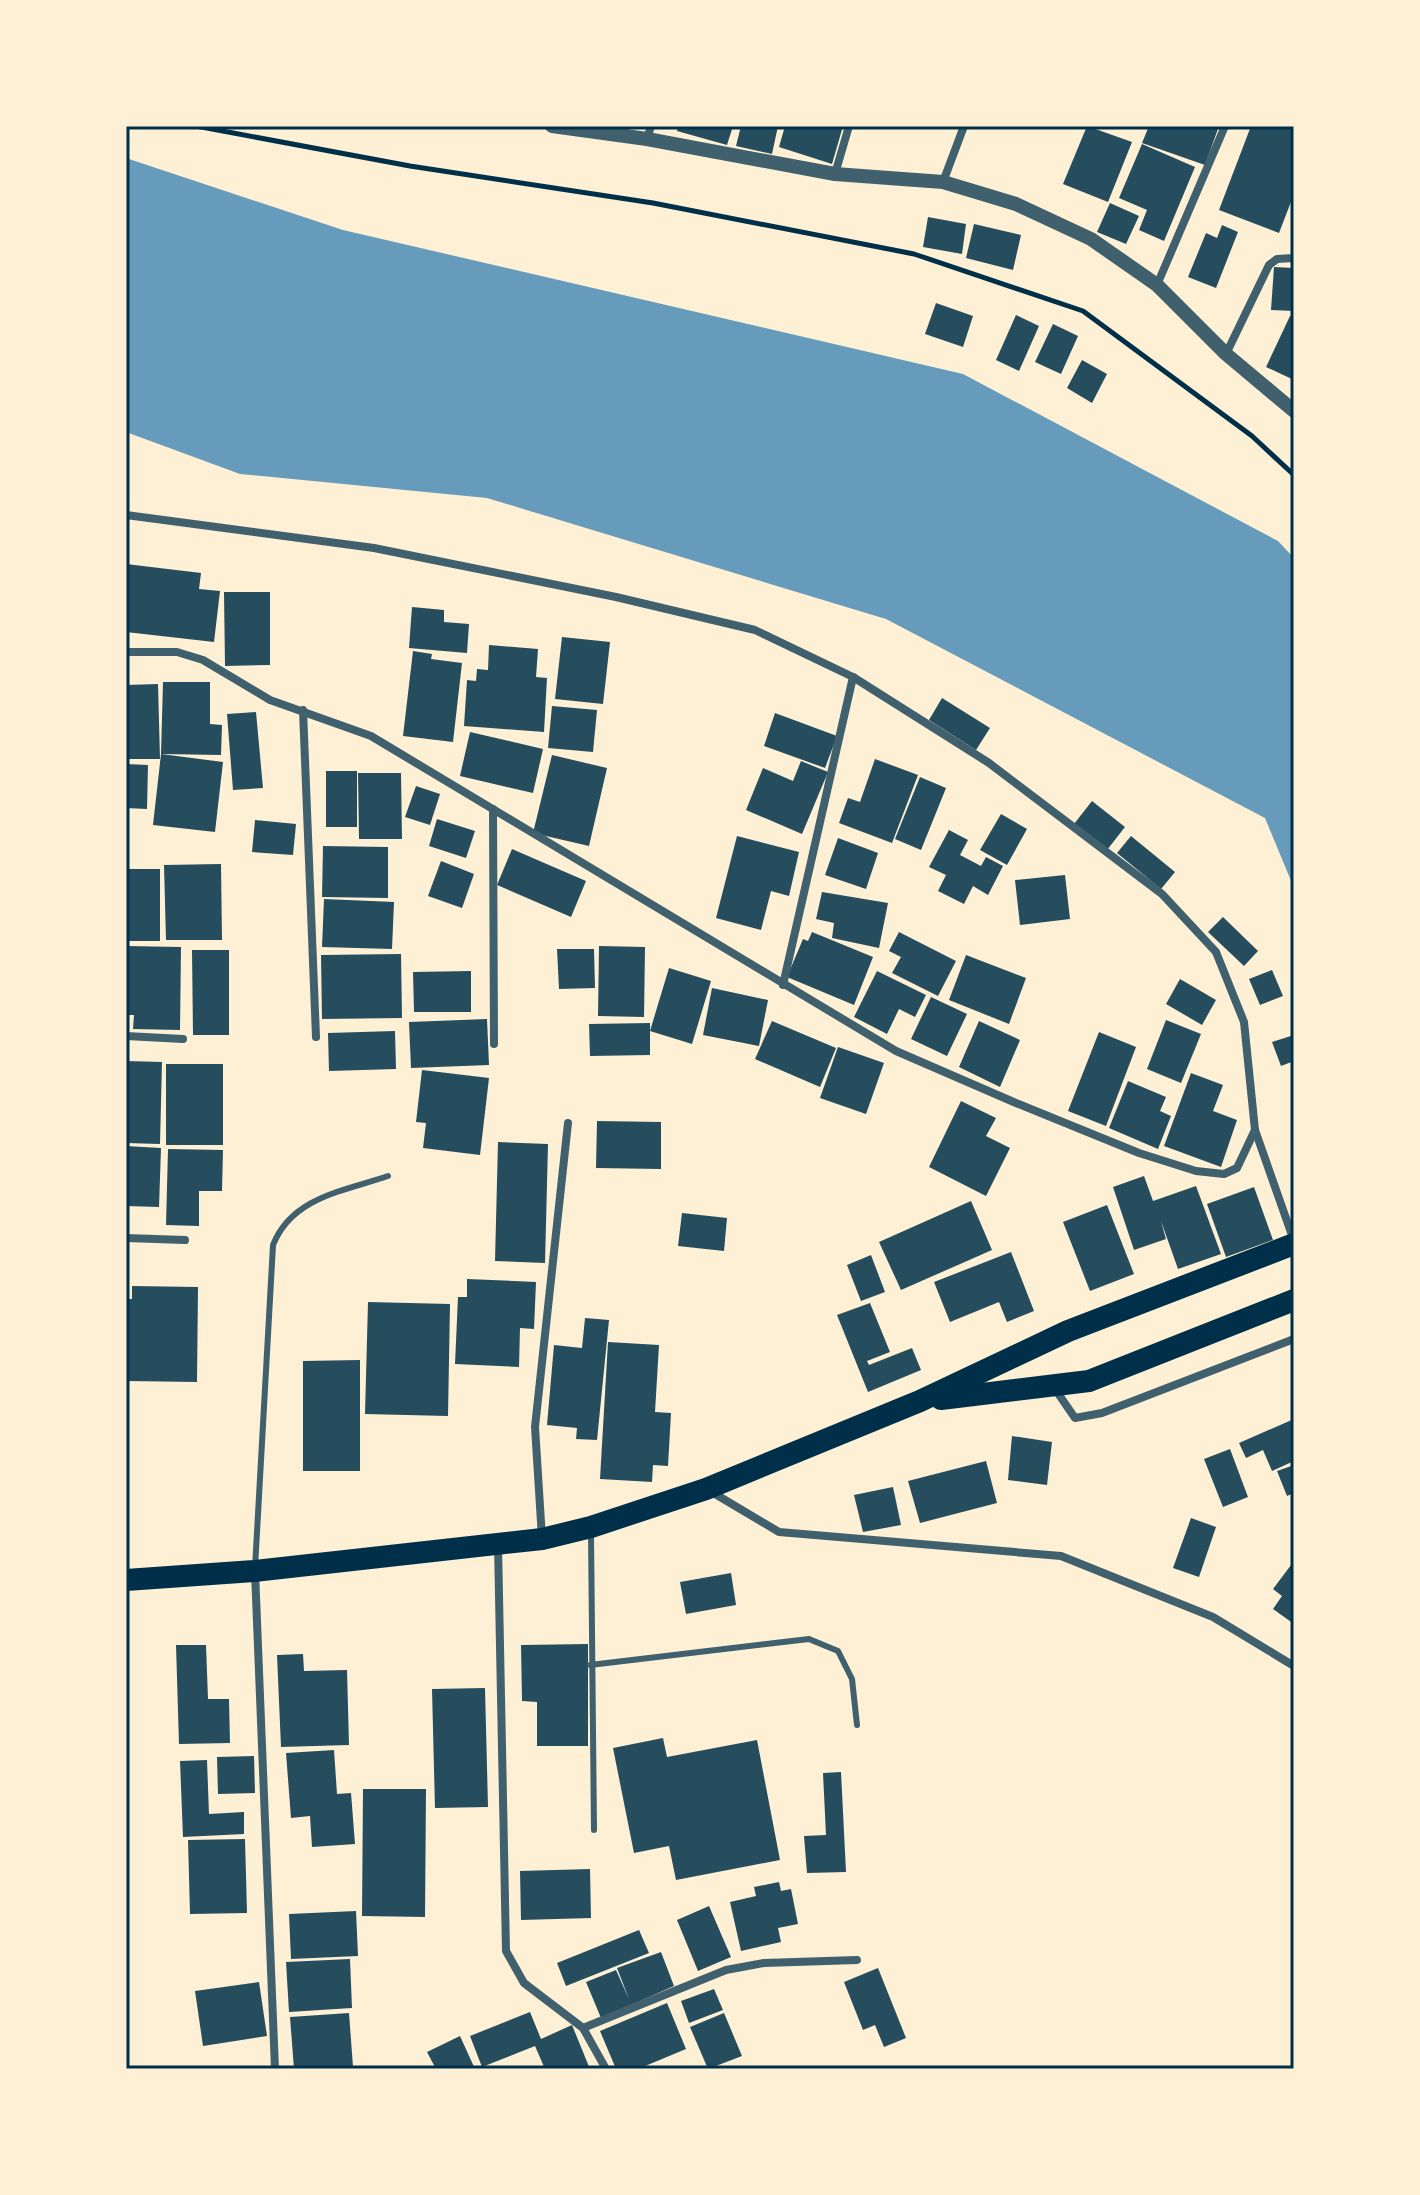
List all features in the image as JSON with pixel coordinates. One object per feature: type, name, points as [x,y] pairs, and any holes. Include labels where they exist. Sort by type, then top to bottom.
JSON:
[{"type":"highway","points":[[126,1580],[254,1571],[498,1544],[591,1527],[706,1489],[920,1401],[1068,1331],[1294,1242]]},
{"type":"highway","points":[[920,1401],[1089,1381],[1294,1300]]},
{"type":"street","points":[[552,126],[649,132],[835,174],[943,182],[1016,204],[1091,239],[1157,285],[1226,354],[1294,411]]},
{"type":"street","points":[[835,174],[849,126]]},
{"type":"street","points":[[943,182],[964,126]]},
{"type":"street","points":[[1157,285],[1225,126]]},
{"type":"street","points":[[1226,354],[1269,265],[1277,259],[1294,258]]},
{"type":"street","points":[[126,515],[374,548],[616,597],[755,630],[853,677],[989,763],[1162,894],[1216,952],[1244,1022],[1255,1130],[1294,1242]]},
{"type":"street","points":[[126,652],[177,652],[203,660],[270,700],[371,736],[896,1051],[1139,1153],[1196,1171],[1224,1174],[1237,1168],[1255,1130]]},
{"type":"street","points":[[783,985],[853,677]]},
{"type":"street","points":[[303,710],[316,1037]]},
{"type":"street","points":[[493,809],[494,1044]]},
{"type":"street","points":[[126,1036],[183,1039]]},
{"type":"street","points":[[551,1536],[535,1427],[568,1123]]},
{"type":"street","points":[[126,1238],[185,1240]]},
{"type":"street","points":[[1052,1385],[1075,1418],[1102,1413],[1294,1339]]},
{"type":"street","points":[[706,1489],[779,1532],[1061,1556],[1213,1617],[1294,1666]]},
{"type":"street","points":[[498,1544],[506,1951],[524,1983],[583,2028],[606,2069]]},
{"type":"street","points":[[254,1571],[275,2069]]},
{"type":"street","points":[[583,2028],[726,1970],[764,1963],[857,1960]]},
{"type":"lane","points":[[254,1571],[273,1245],[280,1228],[310,1202],[388,1176]]},
{"type":"lane","points":[[591,1527],[594,1830]]},
{"type":"lane","points":[[590,1665],[809,1639],[838,1651],[852,1679],[857,1725]]},
{"type":"path","points":[[196,126],[410,166],[653,203],[914,254],[1083,311],[1252,436],[1294,475]]},
{"type":"water","points":[[126,158],[343,230],[963,374],[1278,541],[1294,558],[1294,888],[1265,818],[886,619],[487,498],[240,474],[126,432]]},
{"type":"building","points":[[678,126],[733,126],[727,145],[677,131]]},
{"type":"building","points":[[741,126],[778,126],[772,154],[736,146]]},
{"type":"building","points":[[785,126],[843,126],[832,164],[779,147]]},
{"type":"building","points":[[1087,126],[1132,142],[1108,202],[1063,184]]},
{"type":"building","points":[[1149,126],[1219,126],[1205,165],[1142,143]]},
{"type":"building","points":[[1251,126],[1294,126],[1294,194],[1279,233],[1219,210]]},
{"type":"building","points":[[1142,144],[1195,167],[1164,241],[1139,230],[1147,210],[1119,198]]},
{"type":"building","points":[[1110,203],[1139,216],[1126,244],[1097,232]]},
{"type":"building","points":[[928,217],[966,224],[962,254],[923,247]]},
{"type":"building","points":[[974,224],[1021,235],[1013,270],[966,258]]},
{"type":"building","points":[[1222,225],[1238,232],[1216,288],[1188,277],[1206,233],[1217,238]]},
{"type":"building","points":[[1274,267],[1294,268],[1294,311],[1271,310]]},
{"type":"building","points":[[936,303],[973,316],[963,347],[925,334]]},
{"type":"building","points":[[1016,315],[1039,326],[1019,371],[996,360]]},
{"type":"building","points":[[1290,316],[1294,318],[1294,380],[1266,367]]},
{"type":"building","points":[[1053,324],[1078,336],[1061,374],[1035,362]]},
{"type":"building","points":[[1082,360],[1107,374],[1092,403],[1067,388]]},
{"type":"building","points":[[126,564],[201,573],[199,589],[220,591],[214,642],[126,632]]},
{"type":"building","points":[[224,592],[270,592],[270,665],[225,666]]},
{"type":"building","points":[[412,607],[444,610],[444,622],[469,624],[467,653],[409,648]]},
{"type":"building","points":[[562,637],[610,642],[603,704],[555,699]]},
{"type":"building","points":[[489,645],[538,649],[536,677],[547,678],[544,732],[464,726],[467,680],[476,681],[477,669],[488,670]]},
{"type":"building","points":[[413,651],[432,654],[431,659],[462,663],[453,742],[403,736]]},
{"type":"building","points":[[163,682],[210,682],[210,724],[222,725],[221,755],[161,754]]},
{"type":"building","points":[[158,684],[160,759],[126,759],[126,685]]},
{"type":"building","points":[[942,698],[990,728],[976,750],[929,720]]},
{"type":"building","points":[[552,706],[597,710],[593,752],[548,748]]},
{"type":"building","points":[[256,712],[263,788],[233,790],[227,714]]},
{"type":"building","points":[[775,713],[837,736],[825,768],[764,746]]},
{"type":"building","points":[[470,732],[543,749],[533,793],[460,776]]},
{"type":"building","points":[[161,754],[223,762],[215,832],[153,825]]},
{"type":"building","points":[[552,755],[607,768],[589,846],[533,833]]},
{"type":"building","points":[[875,759],[918,775],[892,843],[839,823],[848,798],[860,802]]},
{"type":"building","points":[[801,761],[828,772],[802,834],[746,810],[763,768],[793,781]]},
{"type":"building","points":[[126,764],[148,765],[147,809],[126,808]]},
{"type":"building","points":[[326,771],[357,771],[357,827],[326,827]]},
{"type":"building","points":[[358,773],[401,773],[402,839],[359,839]]},
{"type":"building","points":[[920,777],[946,788],[921,850],[895,839]]},
{"type":"building","points":[[416,786],[440,794],[430,825],[405,817]]},
{"type":"building","points":[[1092,801],[1125,827],[1107,850],[1074,824]]},
{"type":"building","points":[[1001,814],[1027,829],[1007,865],[980,850]]},
{"type":"building","points":[[437,819],[475,831],[466,858],[429,846]]},
{"type":"building","points":[[255,820],[296,824],[293,855],[252,852]]},
{"type":"building","points":[[949,830],[968,840],[960,855],[981,866],[986,857],[1003,866],[988,895],[973,886],[964,904],[938,891],[946,875],[929,867]]},
{"type":"building","points":[[737,836],[799,852],[789,896],[771,891],[761,930],[716,918]]},
{"type":"building","points":[[1131,836],[1175,872],[1161,889],[1117,853]]},
{"type":"building","points":[[838,838],[878,853],[866,889],[825,875]]},
{"type":"building","points":[[323,846],[388,847],[388,898],[322,897]]},
{"type":"building","points":[[512,849],[586,881],[571,917],[497,885]]},
{"type":"building","points":[[441,861],[474,874],[462,908],[428,896]]},
{"type":"building","points":[[221,864],[222,940],[166,940],[164,865]]},
{"type":"building","points":[[126,869],[160,869],[160,941],[126,941]]},
{"type":"building","points":[[1065,875],[1070,919],[1020,925],[1015,880]]},
{"type":"building","points":[[822,892],[888,903],[879,948],[832,938],[834,923],[816,919]]},
{"type":"building","points":[[324,899],[394,902],[392,949],[322,947]]},
{"type":"building","points":[[1223,917],[1258,951],[1244,966],[1208,932]]},
{"type":"building","points":[[812,932],[873,957],[854,1005],[787,977],[803,939],[808,941]]},
{"type":"building","points":[[899,932],[956,961],[938,996],[892,973],[901,957],[889,951]]},
{"type":"building","points":[[126,946],[181,947],[180,1030],[133,1029],[134,1015],[126,1015]]},
{"type":"building","points":[[599,946],[645,947],[644,1017],[598,1016]]},
{"type":"building","points":[[557,949],[594,949],[595,988],[559,989]]},
{"type":"building","points":[[192,950],[229,950],[229,1035],[193,1035]]},
{"type":"building","points":[[401,954],[402,1018],[322,1019],[321,955]]},
{"type":"building","points":[[966,955],[1026,978],[1009,1024],[949,1000]]},
{"type":"building","points":[[669,968],[711,981],[692,1044],[650,1031]]},
{"type":"building","points":[[1272,970],[1283,996],[1260,1005],[1249,979]]},
{"type":"building","points":[[471,971],[471,1012],[414,1012],[413,972]]},
{"type":"building","points":[[877,971],[926,995],[915,1017],[899,1009],[887,1034],[854,1017]]},
{"type":"building","points":[[1180,979],[1216,1000],[1202,1025],[1166,1004]]},
{"type":"building","points":[[712,988],[768,1000],[759,1046],[703,1035]]},
{"type":"building","points":[[931,997],[967,1014],[947,1056],[911,1039]]},
{"type":"building","points":[[487,1019],[489,1065],[411,1068],[409,1022]]},
{"type":"building","points":[[1166,1020],[1201,1034],[1181,1083],[1147,1069]]},
{"type":"building","points":[[772,1021],[836,1048],[820,1087],[755,1059]]},
{"type":"building","points":[[979,1021],[1020,1040],[1000,1087],[959,1067]]},
{"type":"building","points":[[650,1023],[650,1055],[590,1056],[589,1024]]},
{"type":"building","points":[[395,1031],[396,1069],[329,1071],[328,1033]]},
{"type":"building","points":[[1099,1032],[1136,1047],[1106,1126],[1068,1111]]},
{"type":"building","points":[[1294,1035],[1294,1061],[1281,1066],[1272,1042]]},
{"type":"building","points":[[838,1047],[884,1063],[866,1114],[820,1098]]},
{"type":"building","points":[[126,1061],[162,1062],[160,1144],[126,1143]]},
{"type":"building","points":[[166,1064],[223,1064],[223,1145],[166,1145]]},
{"type":"building","points":[[422,1070],[489,1078],[480,1155],[423,1148],[426,1123],[416,1122]]},
{"type":"building","points":[[1191,1073],[1223,1085],[1213,1111],[1237,1120],[1221,1167],[1164,1146]]},
{"type":"building","points":[[1128,1081],[1166,1097],[1160,1111],[1171,1116],[1158,1149],[1109,1128]]},
{"type":"building","points":[[961,1101],[996,1118],[986,1136],[1010,1148],[986,1196],[929,1167]]},
{"type":"building","points":[[597,1121],[661,1122],[661,1169],[596,1168]]},
{"type":"building","points":[[498,1142],[548,1144],[545,1263],[495,1261]]},
{"type":"building","points":[[126,1146],[161,1148],[159,1207],[126,1206]]},
{"type":"building","points":[[168,1149],[223,1150],[222,1191],[199,1191],[199,1226],[166,1225]]},
{"type":"building","points":[[1144,1176],[1153,1201],[1196,1186],[1221,1254],[1178,1269],[1161,1221],[1166,1239],[1134,1250],[1113,1187]]},
{"type":"building","points":[[1254,1187],[1273,1240],[1226,1257],[1207,1204]]},
{"type":"building","points":[[971,1201],[992,1250],[901,1290],[879,1242]]},
{"type":"building","points":[[1107,1205],[1134,1274],[1090,1291],[1063,1222]]},
{"type":"building","points":[[682,1213],[727,1218],[724,1251],[678,1246]]},
{"type":"building","points":[[1011,1252],[1034,1311],[1007,1322],[999,1302],[950,1322],[934,1282]]},
{"type":"building","points":[[871,1255],[885,1292],[861,1301],[847,1265]]},
{"type":"building","points":[[467,1279],[536,1282],[534,1329],[520,1328],[519,1367],[455,1364],[458,1297],[467,1297]]},
{"type":"building","points":[[132,1286],[198,1287],[197,1382],[126,1381],[126,1299],[132,1299]]},
{"type":"building","points":[[368,1302],[450,1304],[448,1416],[365,1414]]},
{"type":"building","points":[[870,1303],[890,1352],[867,1361],[869,1365],[912,1348],[921,1370],[868,1392],[837,1315]]},
{"type":"building","points":[[585,1318],[609,1320],[597,1440],[576,1439],[577,1428],[547,1425],[554,1345],[582,1348]]},
{"type":"building","points":[[608,1342],[659,1345],[655,1412],[671,1413],[668,1466],[653,1465],[652,1482],[600,1479]]},
{"type":"building","points":[[360,1360],[360,1471],[303,1471],[303,1361]]},
{"type":"building","points":[[1294,1419],[1294,1461],[1272,1471],[1263,1450],[1246,1458],[1239,1443]]},
{"type":"building","points":[[1012,1436],[1052,1442],[1047,1485],[1008,1480]]},
{"type":"building","points":[[1230,1449],[1248,1497],[1223,1507],[1204,1459]]},
{"type":"building","points":[[986,1461],[997,1503],[920,1523],[908,1481]]},
{"type":"building","points":[[1294,1465],[1294,1493],[1287,1496],[1277,1471]]},
{"type":"building","points":[[893,1487],[901,1525],[863,1532],[854,1495]]},
{"type":"building","points":[[1191,1518],[1216,1527],[1199,1577],[1173,1568]]},
{"type":"building","points":[[1291,1565],[1294,1567],[1294,1624],[1273,1609],[1282,1596],[1273,1589]]},
{"type":"building","points":[[731,1573],[736,1605],[686,1614],[680,1582]]},
{"type":"building","points":[[588,1644],[588,1746],[537,1746],[537,1702],[522,1701],[521,1645]]},
{"type":"building","points":[[176,1645],[206,1645],[208,1699],[229,1699],[230,1743],[179,1744]]},
{"type":"building","points":[[303,1654],[304,1671],[347,1670],[349,1745],[281,1747],[277,1655]]},
{"type":"building","points":[[485,1688],[488,1807],[435,1808],[432,1689]]},
{"type":"building","points":[[663,1738],[667,1757],[757,1740],[780,1860],[676,1880],[669,1846],[634,1853],[613,1748]]},
{"type":"building","points":[[334,1750],[337,1794],[351,1793],[355,1844],[312,1847],[310,1816],[291,1818],[286,1753]]},
{"type":"building","points":[[254,1756],[255,1793],[218,1794],[217,1757]]},
{"type":"building","points":[[207,1760],[209,1814],[244,1812],[244,1834],[183,1837],[180,1761]]},
{"type":"building","points":[[841,1772],[846,1872],[807,1873],[804,1836],[826,1835],[823,1773]]},
{"type":"building","points":[[363,1789],[426,1789],[425,1917],[362,1916]]},
{"type":"building","points":[[245,1839],[247,1913],[190,1914],[188,1840]]},
{"type":"building","points":[[590,1869],[591,1918],[521,1920],[520,1871]]},
{"type":"building","points":[[779,1882],[781,1891],[791,1889],[798,1924],[778,1928],[781,1942],[741,1951],[730,1902],[756,1896],[754,1887]]},
{"type":"building","points":[[709,1906],[731,1957],[698,1971],[677,1920]]},
{"type":"building","points":[[356,1911],[358,1956],[291,1959],[289,1914]]},
{"type":"building","points":[[639,1930],[649,1953],[566,1986],[557,1963]]},
{"type":"building","points":[[661,1952],[674,1986],[601,2018],[586,1982],[616,1970],[629,1999],[617,1968]]},
{"type":"building","points":[[350,1959],[352,2008],[289,2012],[286,1962]]},
{"type":"building","points":[[878,1968],[906,2038],[884,2047],[875,2025],[863,2030],[844,1982]]},
{"type":"building","points":[[259,1982],[267,2036],[203,2046],[195,1991]]},
{"type":"building","points":[[714,1989],[723,2010],[689,2023],[681,2001]]},
{"type":"building","points":[[667,2003],[686,2049],[638,2069],[616,2069],[600,2031]]},
{"type":"building","points":[[530,2012],[541,2039],[572,2025],[590,2069],[545,2069],[535,2046],[482,2067],[470,2036]]},
{"type":"building","points":[[349,2013],[353,2067],[294,2069],[290,2017]]},
{"type":"building","points":[[724,2013],[742,2056],[708,2069],[690,2027]]},
{"type":"building","points":[[460,2036],[475,2069],[436,2069],[427,2052]]}]
